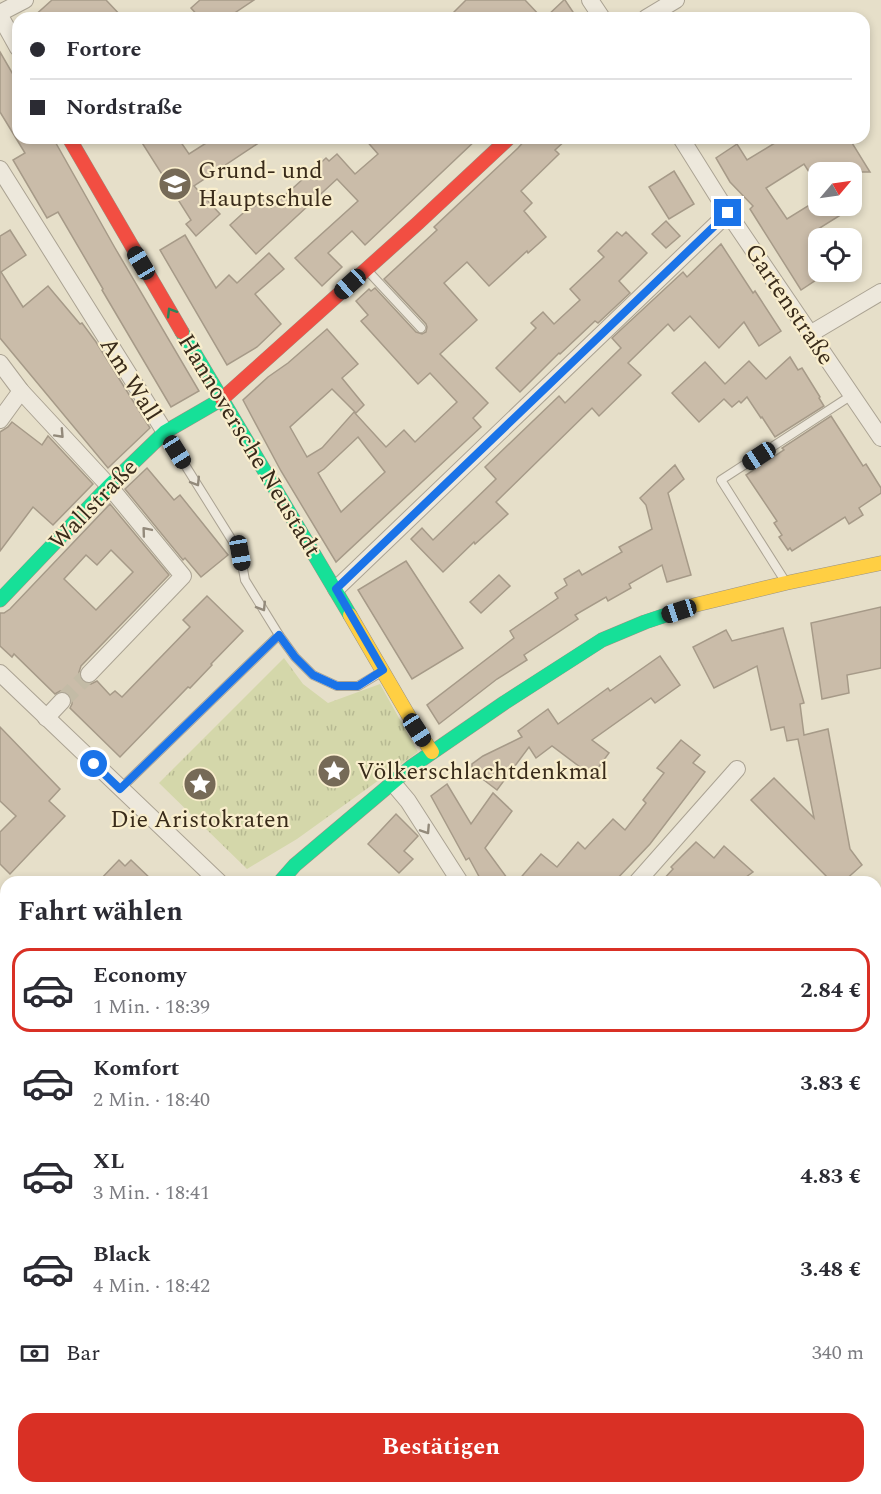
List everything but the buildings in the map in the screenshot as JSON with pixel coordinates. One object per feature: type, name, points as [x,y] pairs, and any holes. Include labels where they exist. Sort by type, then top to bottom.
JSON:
[{"type":"street","points":[[12,37],[0,14],[25,0]]},
{"type":"street","points":[[656,12],[676,0]]},
{"type":"street","name":"Hannoversche Neustadt","points":[[72,144],[432,752]]},
{"type":"street","name":"Wallstraße","points":[[0,600],[109,486],[165,432],[223,399],[502,144]]},
{"type":"street","name":"Gartenstraße","points":[[685,144],[728,213],[881,438]]},
{"type":"street","name":"Am Wall","points":[[0,169],[165,432]]},
{"type":"street","points":[[336,589],[728,213]]},
{"type":"street","points":[[810,334],[881,292]]},
{"type":"street","points":[[0,363],[21,391],[109,486],[183,576],[89,674]]},
{"type":"street","points":[[0,420],[21,391]]},
{"type":"street","points":[[285,876],[295,865],[392,782],[432,752],[602,640],[695,605],[881,562]]},
{"type":"street","points":[[0,673],[213,876]]},
{"type":"street","points":[[46,718],[62,701]]},
{"type":"street","points":[[642,876],[737,769]]},
{"type":"street","points":[[392,782],[408,801],[456,876]]},
{"type":"lane","points":[[366,269],[421,328]]},
{"type":"lane","points":[[786,583],[721,480],[852,394]]},
{"type":"lane","name":"Am Wall","points":[[165,432],[240,553],[245,580],[295,657],[313,675],[337,686],[358,686],[383,670]]},
{"type":"lane","points":[[120,789],[279,635]]},
{"type":"lane","points":[[0,1302],[0,1308]]},
{"type":"green space","points":[[284,658],[303,684],[328,703],[380,684],[418,752],[297,839],[247,869],[159,783]]},
{"type":"tunnel","points":[[62,701],[89,674]]},
{"type":"traffic: fast","points":[[182,332],[350,615]]},
{"type":"traffic: fast","points":[[0,600],[109,486],[165,432],[222,399]]},
{"type":"traffic: fast","points":[[285,876],[295,865],[411,767],[504,703],[602,640],[678,611]]},
{"type":"traffic: slow","points":[[678,611],[786,583],[881,563]]},
{"type":"traffic: slow","points":[[350,615],[432,752]]},
{"type":"traffic: jam","points":[[72,144],[182,332]]},
{"type":"traffic: jam","points":[[222,399],[503,144]]},
{"type":"place","name":"Grund- und Hauptschule","points":[[175,184]]},
{"type":"place","name":"Völkerschlachtdenkmal","points":[[334,771]]},
{"type":"place","name":"Die Aristokraten","points":[[200,784]]},
{"type":"route","points":[[94,764],[120,789],[279,635],[295,657],[313,675],[337,686],[358,686],[383,670],[336,589],[728,213]]}]
